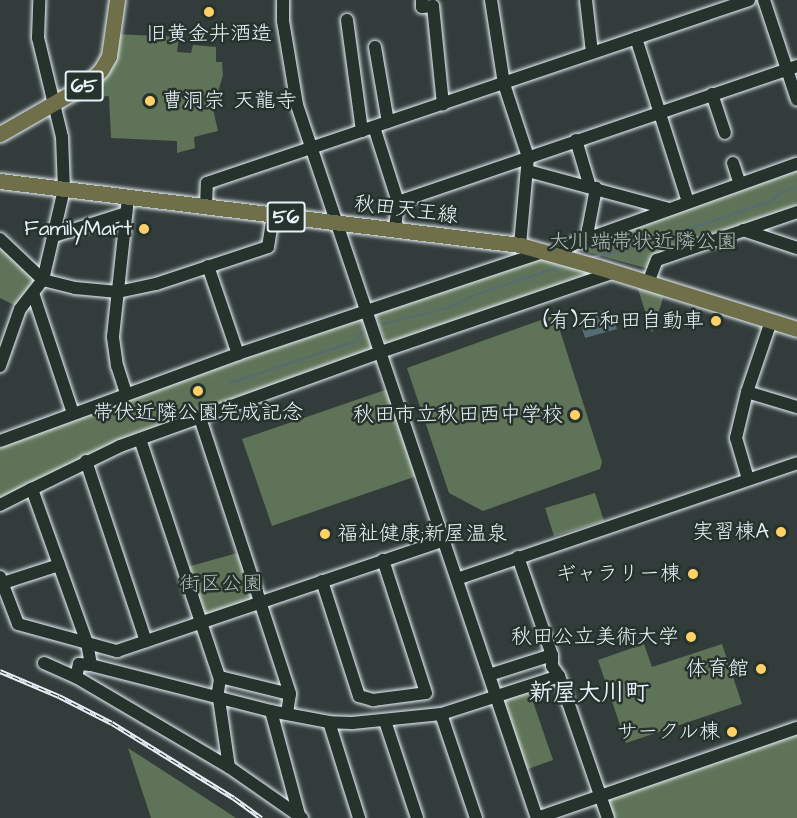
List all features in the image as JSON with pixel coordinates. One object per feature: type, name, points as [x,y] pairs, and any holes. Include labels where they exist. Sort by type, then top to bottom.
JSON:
[{"type":"main road","name":"65","points":[[0,134],[87,84],[101,70],[109,56],[117,0]]},
{"type":"main road","name":"秋田天王線","points":[[0,181],[64,189],[127,206],[206,207],[520,245],[797,329]]},
{"type":"street","points":[[0,366],[20,309],[43,280],[64,189],[62,136],[38,38],[39,0]]},
{"type":"street","points":[[283,0],[283,21],[297,105],[336,223],[370,315],[536,818],[797,728]]},
{"type":"street","points":[[422,0],[422,7],[433,6],[443,104]]},
{"type":"street","points":[[491,0],[504,84],[528,157],[520,245]]},
{"type":"street","points":[[586,0],[592,52]]},
{"type":"street","points":[[206,207],[207,183],[749,0]]},
{"type":"street","points":[[764,0],[792,67],[797,100]]},
{"type":"street","points":[[347,20],[368,129],[398,202],[395,230]]},
{"type":"street","points":[[636,39],[688,202]]},
{"type":"street","points":[[375,47],[388,122]]},
{"type":"street","points":[[398,202],[792,67]]},
{"type":"street","points":[[712,94],[725,133]]},
{"type":"street","points":[[576,140],[593,188],[588,230],[591,237]]},
{"type":"street","points":[[733,163],[740,184]]},
{"type":"street","points":[[0,441],[126,393],[238,354],[370,315],[454,280],[557,255],[591,237],[797,164]]},
{"type":"street","points":[[528,171],[669,209]]},
{"type":"street","points":[[54,236],[127,206],[114,336],[117,366],[126,393]]},
{"type":"street","points":[[648,283],[657,260],[797,212]]},
{"type":"street","points":[[0,239],[43,280],[75,288],[118,292],[156,284],[268,246],[273,216]]},
{"type":"street","points":[[743,230],[797,248]]},
{"type":"street","points":[[208,266],[238,354]]},
{"type":"street","points":[[0,505],[86,461],[380,348],[615,272]]},
{"type":"street","points":[[33,293],[73,413]]},
{"type":"street","points":[[748,479],[736,438],[747,393],[771,321]]},
{"type":"street","points":[[747,393],[797,407]]},
{"type":"street","points":[[200,418],[262,602],[290,694],[288,713]]},
{"type":"street","points":[[140,439],[220,677],[219,699],[229,766]]},
{"type":"street","points":[[86,461],[146,641]]},
{"type":"street","points":[[457,579],[797,463]]},
{"type":"street","points":[[32,489],[87,644],[91,665]]},
{"type":"street","points":[[59,565],[1,582],[18,624],[117,651],[444,540]]},
{"type":"street","points":[[518,557],[552,655],[552,666],[559,676],[608,818]]},
{"type":"street","points":[[322,581],[359,696],[373,700],[426,693],[383,560]]},
{"type":"street","points":[[489,675],[552,655]]},
{"type":"street","points":[[44,663],[76,677],[229,766],[301,817]]},
{"type":"street","points":[[76,677],[79,664],[91,665],[219,699],[328,722],[385,721],[441,714],[559,676]]},
{"type":"street","points":[[220,677],[290,694]]},
{"type":"street","points":[[271,711],[301,817]]},
{"type":"street","points":[[441,714],[476,818]]},
{"type":"street","points":[[385,721],[417,818]]},
{"type":"street","points":[[328,722],[360,818]]},
{"type":"green space","points":[[114,34],[179,37],[177,52],[191,53],[193,45],[216,47],[216,62],[222,62],[223,75],[213,109],[218,131],[194,137],[195,148],[177,153],[177,141],[111,138],[109,96],[97,97],[95,83]]},
{"type":"green space","name":"大川端帯状近隣公園","points":[[797,164],[797,208],[665,248],[662,259],[653,270],[576,249]]},
{"type":"green space","points":[[0,244],[35,279],[16,306],[0,298]]},
{"type":"green space","points":[[540,257],[582,269],[588,274],[387,347],[374,312]]},
{"type":"green space","points":[[637,286],[664,295],[652,333]]},
{"type":"green space","points":[[555,315],[602,462],[600,469],[483,511],[449,493],[407,368]]},
{"type":"green space","points":[[363,317],[372,350],[132,435],[0,500],[0,445],[144,391]]},
{"type":"green space","points":[[388,389],[417,476],[272,526],[242,439]]},
{"type":"green space","points":[[595,493],[604,521],[554,536],[545,508]]},
{"type":"green space","name":"街区公園","points":[[241,552],[255,595],[253,600],[205,616],[187,567]]},
{"type":"green space","points":[[644,644],[652,667],[722,644],[742,704],[626,743],[598,660]]},
{"type":"green space","points":[[529,690],[553,760],[525,770],[501,699]]},
{"type":"green space","points":[[797,732],[797,818],[614,818],[607,798]]},
{"type":"green space","points":[[128,748],[187,786],[236,818],[151,818]]},
{"type":"water","points":[[604,310],[606,316],[612,314],[617,329],[585,338],[581,325],[587,323],[585,316]]},
{"type":"waterway","points":[[588,258],[625,250],[635,246],[641,240],[675,234],[773,200],[779,193],[797,187]]},
{"type":"waterway","points":[[375,326],[451,307],[480,293],[566,265]]},
{"type":"waterway","points":[[230,383],[356,341],[362,331],[367,329]]},
{"type":"railway","points":[[0,671],[59,696],[112,723],[234,798],[262,818]]},
{"type":"place","name":"旧黄金井酒造","points":[[209,12]]},
{"type":"place","name":"曹洞宗 天龍寺","points":[[150,101]]},
{"type":"place","name":"FamilyMart","points":[[144,229]]},
{"type":"place","name":"(有)石和田自動車","points":[[716,321]]},
{"type":"place","name":"帯伏近隣公園完成記念","points":[[198,391]]},
{"type":"place","name":"秋田市立秋田西中学校","points":[[575,415]]},
{"type":"place","name":"実習棟A","points":[[781,532]]},
{"type":"place","name":"福祉健康;新屋温泉","points":[[325,534]]},
{"type":"place","name":"ギャラリー棟","points":[[693,574]]},
{"type":"place","name":"秋田公立美術大学","points":[[691,637]]},
{"type":"place","name":"体育館","points":[[761,669]]},
{"type":"place","name":"サークル棟","points":[[732,732]]},
{"type":"district","name":"新屋大川町","points":[[589,694]]}]
